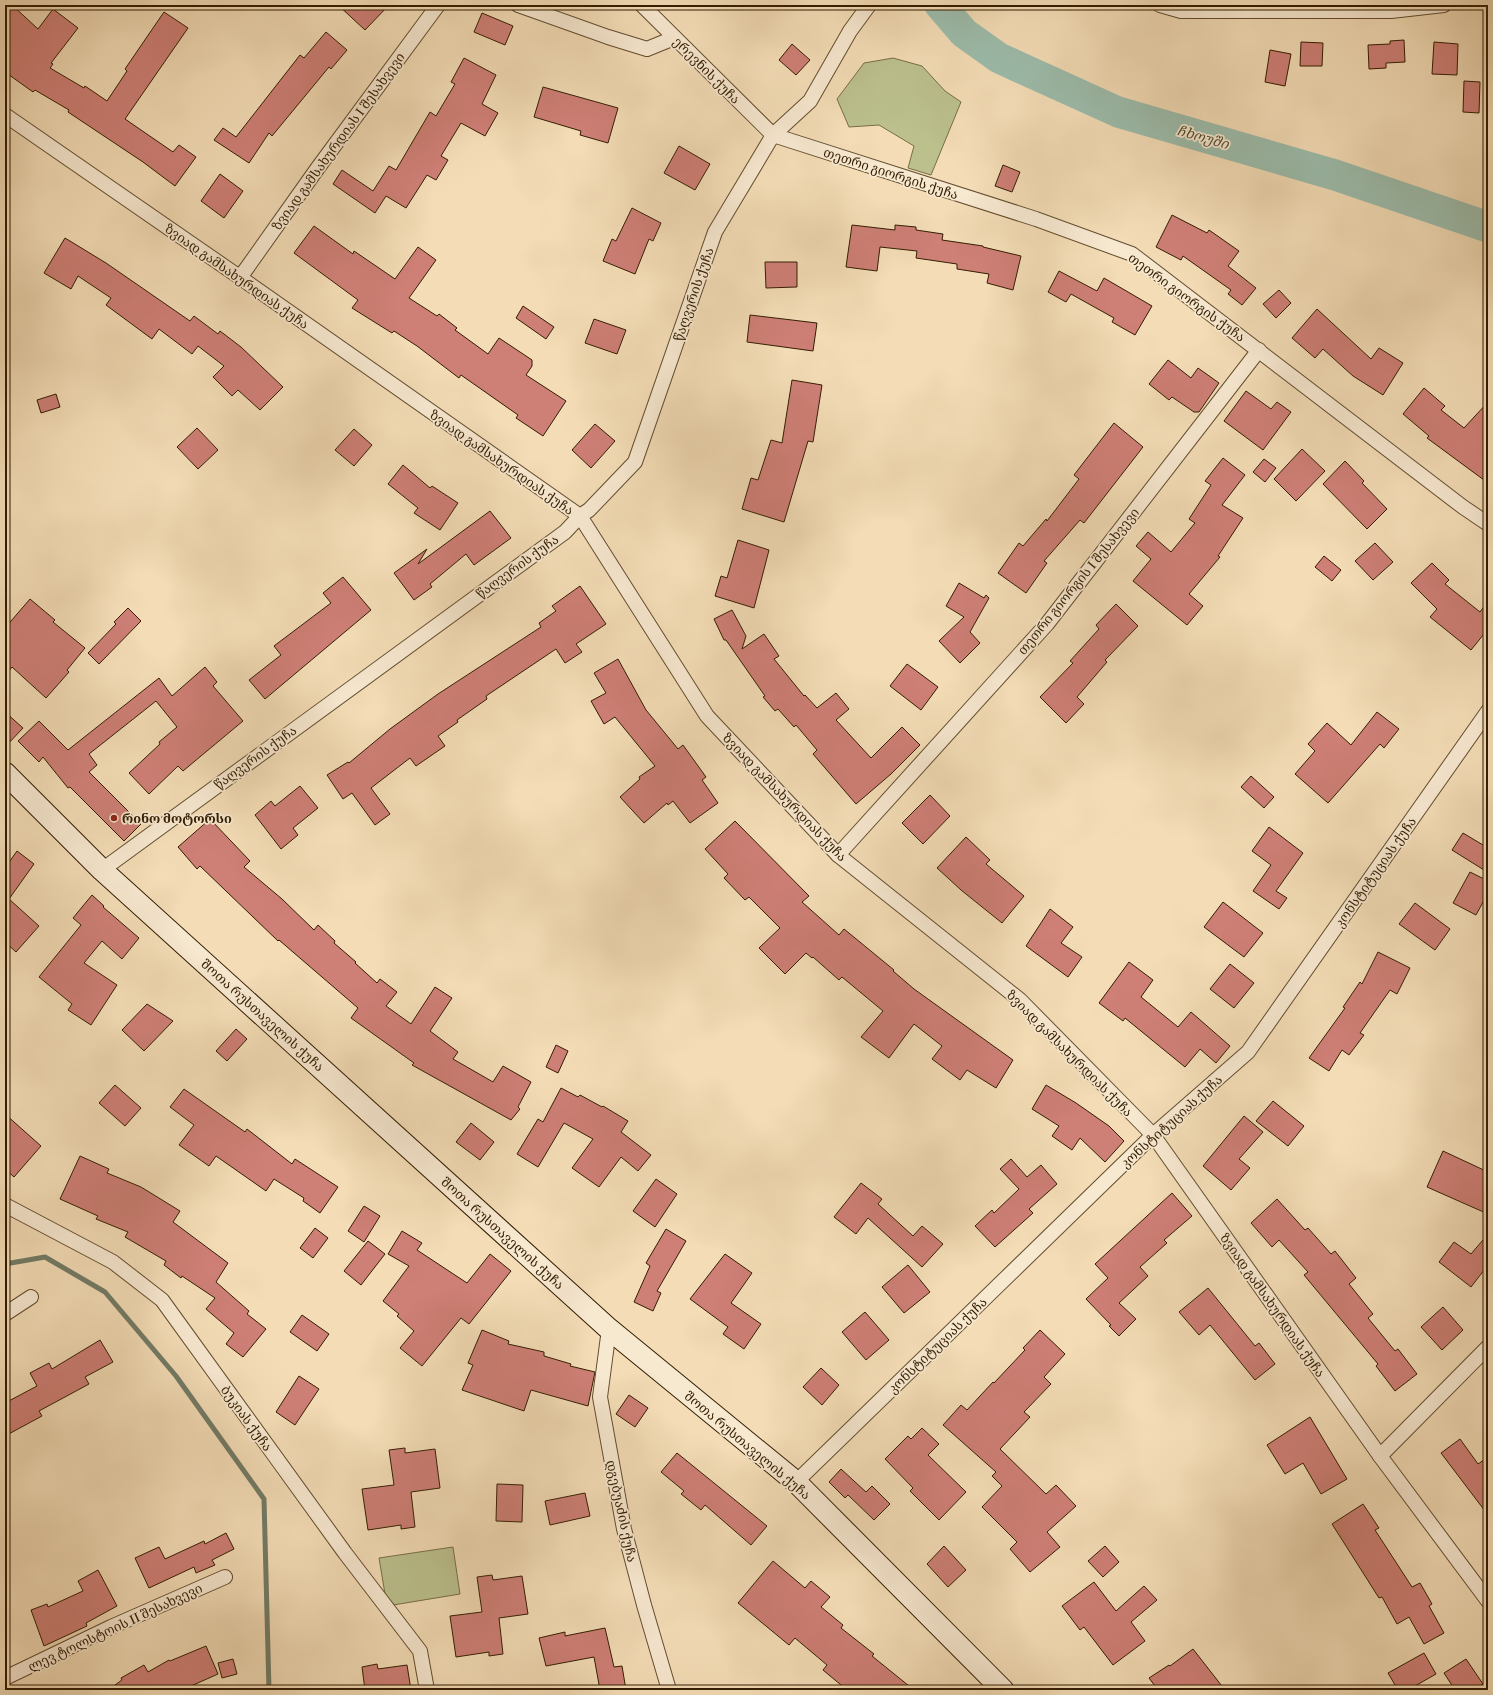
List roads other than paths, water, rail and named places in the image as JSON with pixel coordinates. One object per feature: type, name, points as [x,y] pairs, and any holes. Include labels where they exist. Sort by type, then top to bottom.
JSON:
[{"type":"main road","name":"შოთა რუსთაველის ქუჩა","points":[[5,773],[102,870],[609,1329],[796,1482],[1003,1690]]},
{"type":"street","name":"ზვიად გამსახურდიას I შესახვევი","points":[[238,276],[244,272],[317,169],[438,5]]},
{"type":"street","points":[[518,5],[608,37],[647,49],[674,38]]},
{"type":"street","name":"ერევნის ქუჩა","points":[[642,5],[773,135]]},
{"type":"street","name":"წაღვერის ქუჩა","points":[[102,870],[565,532],[580,516],[590,510],[634,462],[715,232],[773,135],[810,101],[850,31],[869,5]]},
{"type":"street","points":[[1160,5],[1181,11],[1391,11],[1444,5]]},
{"type":"street","name":"ზვიად გამსახურდიას ქუჩა","points":[[5,115],[238,276],[580,516],[707,716],[838,855],[1020,1000],[1153,1135],[1380,1456],[1488,1601]]},
{"type":"street","name":"თეთრი გიორგის ქუჩა","points":[[773,135],[1036,219],[1132,254],[1463,507],[1488,524]]},
{"type":"street","name":"თეთრი გიორგის I შესახვევი","points":[[838,855],[1047,624],[1259,350]]},
{"type":"street","name":"კონსტიტუციას ქუჩა","points":[[796,1482],[1153,1135],[1248,1052],[1488,710]]},
{"type":"street","name":"ბუკიას ქუჩა","points":[[5,1205],[113,1262],[162,1300],[345,1553],[420,1651],[427,1690]]},
{"type":"street","points":[[5,1314],[30,1297]]},
{"type":"street","name":"დგებუაძის ქუჩა","points":[[609,1329],[600,1397],[624,1529],[669,1690]]},
{"type":"street","points":[[1380,1456],[1488,1347]]},
{"type":"street","name":"ლევ ტოლსტოის II შესახვევი","points":[[5,1678],[111,1627],[225,1576]]},
{"type":"waterway","name":"ჩხოუში","points":[[940,5],[964,33],[999,58],[1118,112],[1335,175],[1488,227]]},
{"type":"waterway","points":[[5,1264],[45,1257],[105,1292],[176,1376],[264,1499],[269,1690]]},
{"type":"place","name":"რინო მოტორსი","points":[[114,818]]}]
